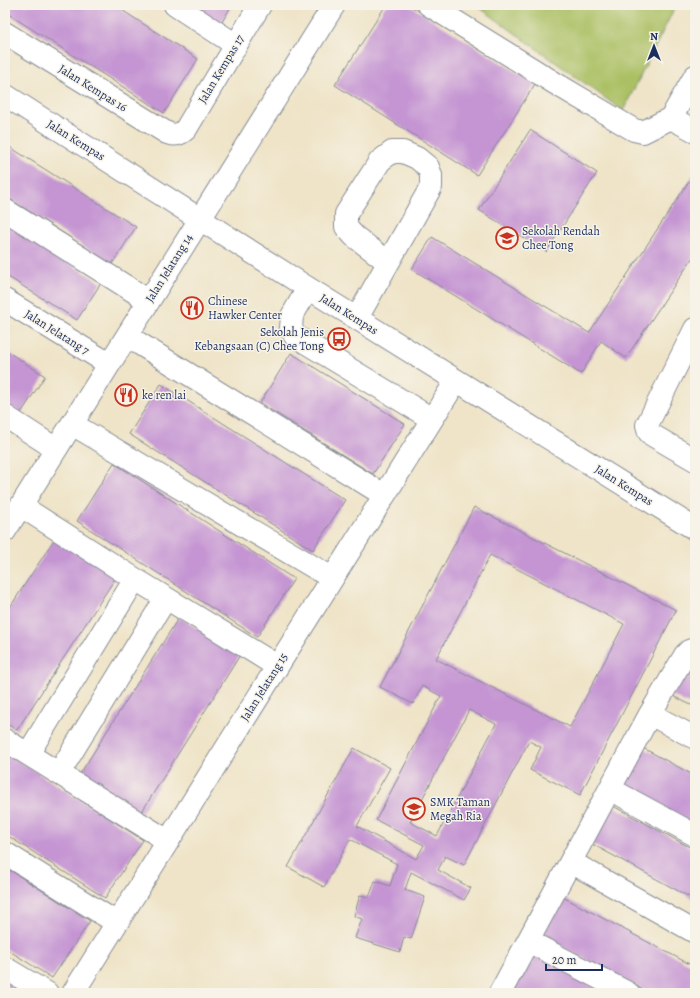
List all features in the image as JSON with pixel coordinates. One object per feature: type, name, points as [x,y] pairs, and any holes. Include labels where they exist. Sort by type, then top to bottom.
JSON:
[{"type":"street","points":[[175,5],[236,45]]},
{"type":"street","name":"Jalan Kempas 17","points":[[182,132],[186,128],[260,5]]},
{"type":"street","name":"Jalan Jelatang 14","points":[[11,519],[334,5]]},
{"type":"street","points":[[429,5],[578,98],[634,130],[643,132],[671,118],[694,78]]},
{"type":"street","name":"Jalan Kempas 16","points":[[5,34],[167,134],[177,135],[182,132]]},
{"type":"street","name":"Jalan Kempas","points":[[5,95],[308,288],[695,529]]},
{"type":"street","points":[[671,118],[695,131]]},
{"type":"street","points":[[357,318],[431,187],[431,175],[428,167],[417,158],[403,152],[392,152],[380,161],[346,214],[346,227],[354,236],[388,262]]},
{"type":"street","points":[[5,210],[149,301]]},
{"type":"street","points":[[308,288],[292,316],[291,328],[295,336],[432,418]]},
{"type":"street","name":"Jalan Jelatang 7","points":[[5,300],[109,364]]},
{"type":"street","points":[[695,329],[647,425],[649,432],[652,435],[695,460]]},
{"type":"street","points":[[127,336],[384,495]]},
{"type":"street","name":"Jalan Jelatang 15","points":[[73,993],[456,381]]},
{"type":"street","points":[[5,416],[56,449]]},
{"type":"street","points":[[72,424],[332,578]]},
{"type":"street","points":[[11,519],[135,579],[277,666]]},
{"type":"street","points":[[28,754],[135,579]]},
{"type":"street","points":[[59,773],[166,598]]},
{"type":"street","points":[[500,993],[650,714],[685,655],[689,651],[695,649]]},
{"type":"street","points":[[650,714],[695,738]]},
{"type":"street","points":[[5,740],[168,841]]},
{"type":"street","points":[[610,789],[695,835]]},
{"type":"street","points":[[5,852],[117,923]]},
{"type":"street","points":[[571,862],[695,932]]},
{"type":"street","points":[[528,941],[628,993]]},
{"type":"street","points":[[5,968],[47,993]]},
{"type":"green space","points":[[476,5],[676,5],[623,111]]},
{"type":"building","points":[[5,5],[114,5],[198,59],[164,113],[5,12]]},
{"type":"building","points":[[183,5],[232,5],[219,27]]},
{"type":"building","points":[[386,5],[409,5],[535,84],[477,175],[335,85]]},
{"type":"building","points":[[530,130],[597,173],[546,252],[479,210]]},
{"type":"building","points":[[5,144],[136,227],[112,264],[5,196]]},
{"type":"building","points":[[695,172],[695,254],[626,358],[601,341],[581,374],[412,269],[432,237],[589,333]]},
{"type":"building","points":[[5,223],[101,283],[77,320],[5,275]]},
{"type":"building","points":[[5,350],[45,376],[21,413],[5,403]]},
{"type":"building","points":[[291,353],[405,424],[373,474],[260,403]]},
{"type":"building","points":[[161,384],[345,500],[313,550],[129,434]]},
{"type":"building","points":[[114,463],[294,579],[257,637],[77,521]]},
{"type":"building","points":[[474,507],[676,610],[580,795],[530,770],[541,747],[529,741],[464,865],[445,856],[438,870],[471,888],[464,900],[411,872],[405,890],[425,897],[411,939],[404,937],[400,952],[355,938],[362,919],[354,916],[360,895],[369,897],[375,881],[390,886],[397,864],[350,839],[324,887],[288,867],[354,748],[390,768],[357,826],[416,859],[424,845],[376,820],[441,696],[422,686],[413,704],[380,687]],"holes":[[[490,555],[624,624],[570,727],[436,659]],[[469,710],[496,724],[437,836],[410,822]]]},
{"type":"building","points":[[57,535],[118,574],[17,730],[5,723],[5,615]]},
{"type":"building","points":[[179,617],[240,655],[141,813],[80,774]]},
{"type":"building","points":[[695,657],[695,707],[671,695]]},
{"type":"building","points":[[643,748],[695,776],[695,826],[621,787]]},
{"type":"building","points":[[5,752],[143,840],[105,898],[5,834]]},
{"type":"building","points":[[613,806],[695,850],[695,900],[592,844]]},
{"type":"building","points":[[5,867],[90,921],[52,978],[5,948]]},
{"type":"building","points":[[561,896],[695,967],[695,993],[649,993],[540,935]]},
{"type":"building","points":[[531,953],[605,993],[511,993]]},
{"type":"building","points":[[5,980],[25,993],[5,993]]},
{"type":"place","name":"Sekolah Rendah Chee Tong","points":[[507,238]]},
{"type":"place","name":"Chinese Hawker Center","points":[[192,308]]},
{"type":"place","name":"Sekolah Jenis Kebangsaan (C) Chee Tong","points":[[339,339]]},
{"type":"place","name":"ke ren lai","points":[[126,395]]},
{"type":"place","name":"SMK Taman Megah Ria","points":[[414,809]]}]
